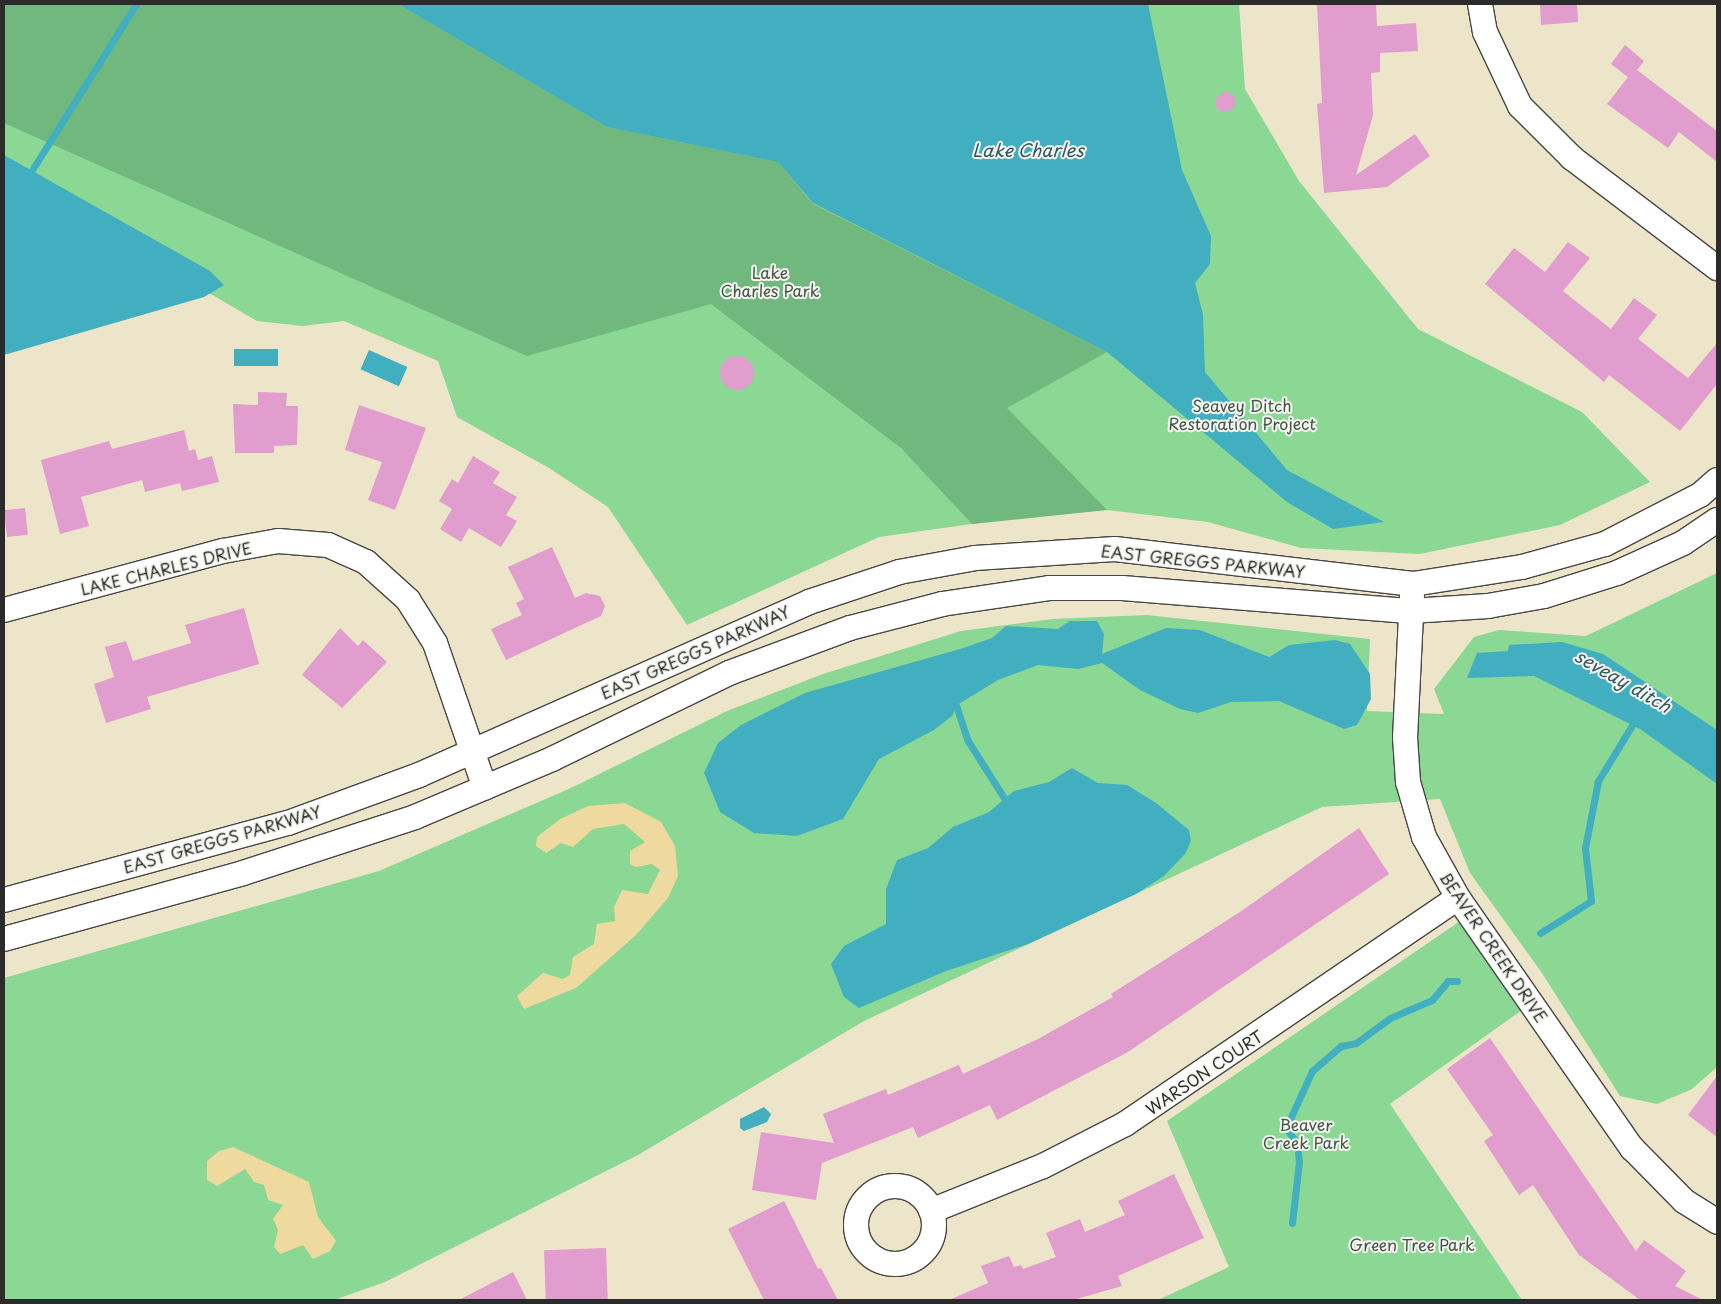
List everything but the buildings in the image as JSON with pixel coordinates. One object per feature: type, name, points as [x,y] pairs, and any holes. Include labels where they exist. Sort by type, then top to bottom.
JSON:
[{"type":"street","points":[[1480,4],[1485,32],[1520,106],[1572,158],[1717,268]]},
{"type":"street","name":"EAST GREGGS PARKWAY","points":[[4,900],[288,823],[419,775],[471,750],[809,602],[900,572],[976,558],[1115,549],[1413,584],[1522,567],[1605,544],[1700,495],[1717,480]]},
{"type":"street","name":"EAST GREGGS PARKWAY","points":[[4,939],[355,838],[485,788],[729,673],[850,628],[942,604],[1049,588],[1122,588],[1411,611],[1544,596],[1617,573],[1682,542],[1717,520]]},
{"type":"street","name":"LAKE CHARLES DRIVE","points":[[4,610],[223,551],[278,541],[328,545],[366,562],[408,600],[435,643],[485,788]]},
{"type":"street","name":"BEAVER CREEK DRIVE","points":[[1413,584],[1405,737],[1408,782],[1424,837],[1458,898],[1632,1148],[1684,1201],[1717,1222]]},
{"type":"street","name":"WARSON COURT","points":[[931,1211],[1043,1166],[1126,1124],[1458,898]]},
{"type":"green space","name":"Lake Charles Park","points":[[4,4],[1239,4],[1245,89],[1299,181],[1418,329],[1582,412],[1650,482],[1560,525],[1420,554],[1301,548],[1208,522],[1107,510],[1035,515],[879,537],[687,625],[608,507],[549,468],[457,417],[438,361],[344,321],[303,326],[257,321],[4,173]]},
{"type":"green space","name":"Lake Charles Park","points":[[4,4],[398,4],[607,127],[778,162],[813,204],[1107,352],[1007,408],[1107,510],[972,524],[901,448],[711,304],[527,356],[4,123]]},
{"type":"green space","points":[[1717,573],[1717,1067],[1692,1089],[1657,1104],[1620,1096],[1542,973],[1470,873],[1440,799],[1322,807],[864,1021],[638,1155],[385,1282],[334,1300],[4,1300],[4,978],[379,871],[571,788],[727,711],[823,674],[961,631],[1053,619],[1147,615],[1370,639],[1367,711],[1444,714],[1434,689],[1474,637],[1499,630],[1586,636]]},
{"type":"green space","name":"Beaver Creek Park","points":[[1469,915],[1522,1010],[1390,1104],[1522,1300],[1158,1300],[1229,1267],[1167,1121]]},
{"type":"sand","points":[[625,803],[661,822],[675,846],[678,876],[668,898],[636,935],[576,988],[524,1009],[517,996],[543,973],[563,979],[570,975],[573,957],[594,944],[597,924],[615,921],[614,907],[622,890],[648,894],[660,870],[652,864],[636,867],[630,864],[630,851],[645,842],[624,824],[593,829],[573,847],[561,843],[546,853],[536,846],[537,837],[560,819],[588,806]]},
{"type":"sand","points":[[233,1147],[309,1182],[318,1217],[336,1241],[330,1251],[313,1259],[303,1245],[280,1254],[274,1247],[278,1230],[273,1219],[283,1205],[268,1200],[264,1185],[254,1182],[245,1169],[217,1186],[207,1180],[207,1161],[219,1151]]},
{"type":"water","name":"Lake Charles","points":[[398,4],[1148,4],[1182,170],[1211,236],[1210,264],[1195,283],[1203,315],[1205,372],[1287,470],[1384,522],[1333,529],[1287,502],[1107,352],[813,203],[778,162],[607,127]]},
{"type":"water","points":[[4,155],[210,271],[224,285],[204,297],[4,355]]},
{"type":"water","points":[[234,349],[278,349],[278,366],[234,366]]},
{"type":"water","points":[[369,350],[407,367],[399,386],[360,369]]},
{"type":"water","points":[[1070,621],[1097,621],[1104,634],[1102,654],[1166,628],[1200,630],[1269,657],[1289,645],[1335,640],[1350,644],[1370,674],[1371,699],[1357,725],[1344,729],[1279,701],[1231,702],[1198,713],[1180,709],[1140,690],[1102,663],[1078,669],[1038,665],[998,680],[957,705],[952,716],[934,730],[879,759],[843,819],[797,836],[754,833],[720,812],[704,773],[718,743],[741,725],[805,693],[960,649],[992,638],[1006,626],[1058,629]]},
{"type":"water","name":"seveay ditch","points":[[1562,642],[1603,654],[1717,730],[1717,784],[1640,729],[1534,676],[1467,678],[1477,653],[1508,651],[1509,645]]},
{"type":"water","points":[[1072,768],[1098,783],[1127,785],[1156,803],[1189,830],[1191,841],[1185,854],[1164,876],[1136,894],[1028,944],[946,971],[859,1008],[844,997],[831,964],[844,946],[886,924],[886,889],[897,860],[928,848],[953,827],[989,812],[1014,791],[1049,782]]},
{"type":"water","points":[[764,1107],[771,1114],[767,1122],[744,1131],[740,1128],[740,1119]]},
{"type":"waterway","points":[[27,178],[136,4]]},
{"type":"waterway","points":[[956,705],[968,741],[1004,798]]},
{"type":"waterway","points":[[1540,933],[1591,901],[1585,848],[1598,781],[1637,717]]},
{"type":"waterway","points":[[1292,1223],[1299,1162],[1297,1143],[1286,1128],[1312,1071],[1341,1046],[1356,1043],[1390,1018],[1432,1000],[1448,981],[1457,981]]},
{"type":"park label","name":"Seavey Ditch Restoration Project","points":[[1242,414]]},
{"type":"park label","name":"Green Tree Park","points":[[1412,1244]]}]
